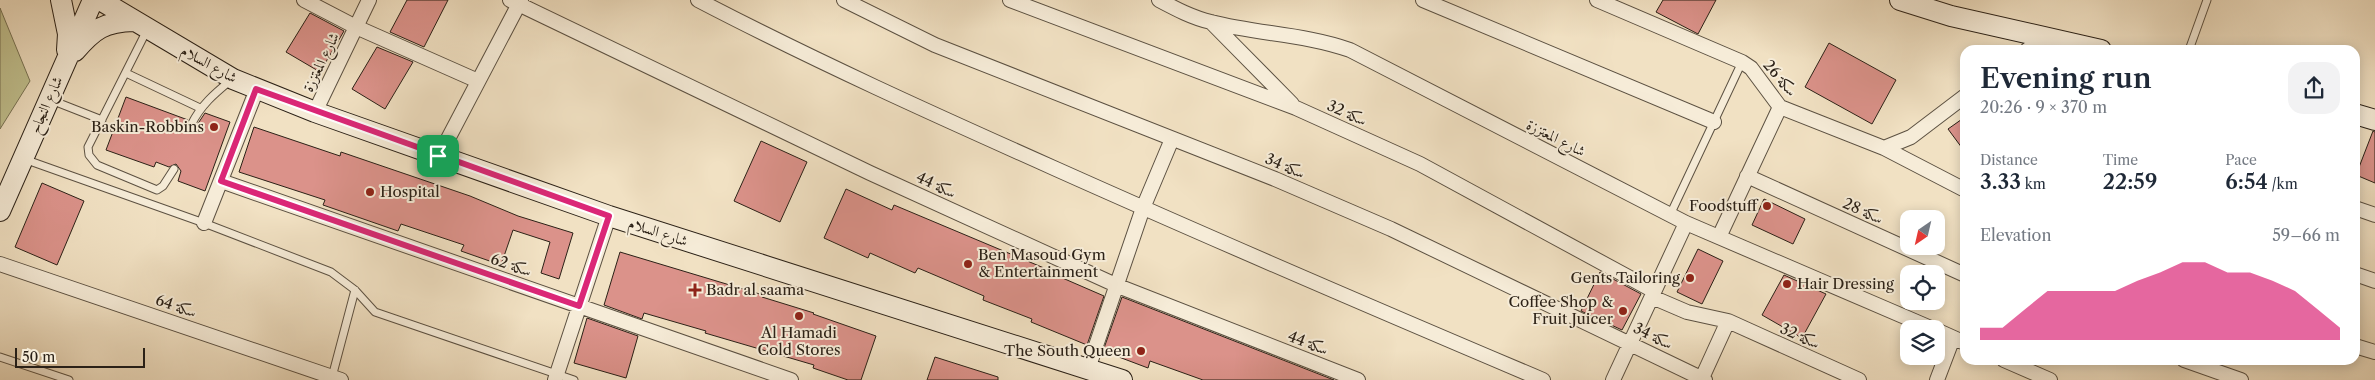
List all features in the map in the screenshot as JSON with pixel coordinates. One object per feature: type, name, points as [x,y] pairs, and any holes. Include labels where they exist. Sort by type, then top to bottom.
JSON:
[{"type":"street","points":[[61,0],[68,34],[66,60]]},
{"type":"street","name":"شارع النجاح","points":[[0,210],[93,0]]},
{"type":"street","name":"شارع السلام","points":[[100,0],[233,79],[315,112],[609,216],[1122,380]]},
{"type":"street","points":[[304,0],[356,27],[478,81]]},
{"type":"street","name":"شارع المعتززة","points":[[315,112],[369,0]]},
{"type":"street","points":[[698,0],[748,26],[931,112],[1143,208],[1543,380]]},
{"type":"street","name":"سكة 34","points":[[844,0],[936,45],[1275,179],[1390,229],[1703,379]]},
{"type":"street","name":"سكة 32","points":[[1010,0],[1296,108],[1420,164],[1687,312],[1728,321],[1859,380]]},
{"type":"street","name":"شارع المعتززة","points":[[1159,0],[1181,12],[1211,22],[1325,41],[1350,50],[1686,223],[1911,320]]},
{"type":"street","points":[[1423,0],[1714,122]]},
{"type":"street","name":"سكة 26","points":[[1597,0],[1742,62],[1751,68],[1780,107],[1884,148],[1960,187]]},
{"type":"street","points":[[1900,0],[1951,16],[2077,45]]},
{"type":"street","points":[[438,156],[478,81],[517,1]]},
{"type":"street","name":"سكة 44","points":[[517,1],[870,173],[1118,286],[1358,380]]},
{"type":"street","points":[[1211,22],[1296,108]]},
{"type":"street","points":[[66,60],[88,36],[108,23],[141,25]]},
{"type":"street","points":[[2033,45],[2043,38]]},
{"type":"street","points":[[204,223],[256,89]]},
{"type":"street","points":[[1884,148],[1911,137],[1960,100]]},
{"type":"street","points":[[1719,237],[1780,107]]},
{"type":"street","points":[[2360,116],[2375,120]]},
{"type":"street","points":[[1088,369],[1118,286],[1143,208],[1172,139]]},
{"type":"street","name":"سكة 28","points":[[1747,176],[1960,273]]},
{"type":"street","name":"سكة 62","points":[[221,181],[791,380]]},
{"type":"street","points":[[2360,210],[2375,215]]},
{"type":"street","points":[[556,377],[609,216]]},
{"type":"street","points":[[1613,380],[1686,223]]},
{"type":"street","name":"سكة 64","points":[[0,264],[337,379]]},
{"type":"street","points":[[2360,276],[2375,281]]},
{"type":"street","points":[[1703,379],[1728,321]]},
{"type":"street","points":[[1937,380],[1959,340],[1945,334]]},
{"type":"street","points":[[2360,348],[2375,352]]},
{"type":"street","points":[[2016,365],[2050,380]]},
{"type":"street","points":[[2196,365],[2222,376],[2240,380]]},
{"type":"lane","points":[[2191,45],[2208,0]]},
{"type":"lane","points":[[141,25],[126,73],[88,147],[89,155],[97,165],[157,190],[163,186],[174,169]]},
{"type":"lane","points":[[1670,215],[1742,62]]},
{"type":"lane","points":[[126,73],[200,108]]},
{"type":"lane","points":[[191,125],[200,108],[233,79]]},
{"type":"lane","points":[[48,100],[102,120]]},
{"type":"lane","points":[[22,158],[204,223],[331,272],[355,290],[375,312],[556,377],[574,380]]},
{"type":"lane","points":[[337,379],[355,290]]},
{"type":"lane","points":[[0,357],[70,380]]},
{"type":"green space","points":[[0,8],[30,81],[0,129]]},
{"type":"building","points":[[407,0],[448,0],[424,47],[390,32]]},
{"type":"building","points":[[1663,0],[1716,0],[1698,34],[1656,12]]},
{"type":"building","points":[[310,13],[344,31],[320,72],[286,52]]},
{"type":"building","points":[[1829,43],[1896,80],[1872,124],[1805,87]]},
{"type":"building","points":[[377,47],[413,62],[385,109],[352,89]]},
{"type":"building","points":[[126,97],[188,120],[186,126],[191,130],[195,128],[205,113],[230,122],[205,191],[178,181],[181,171],[176,164],[169,167],[156,162],[154,167],[106,150]]},
{"type":"building","points":[[1960,121],[1960,145],[1948,129]]},
{"type":"building","points":[[254,127],[340,156],[341,152],[470,196],[518,216],[573,233],[559,279],[541,273],[550,242],[513,230],[501,265],[461,251],[464,245],[401,224],[398,231],[323,205],[325,200],[239,172]]},
{"type":"building","points":[[2373,131],[2375,132],[2375,183],[2360,177],[2360,165]]},
{"type":"building","points":[[761,141],[807,162],[780,222],[734,201]]},
{"type":"building","points":[[42,183],[84,201],[57,265],[15,247]]},
{"type":"building","points":[[846,189],[892,210],[894,205],[1044,268],[1044,270],[1104,296],[1087,345],[1031,322],[1032,319],[983,300],[984,296],[918,268],[915,273],[870,253],[868,258],[824,238]]},
{"type":"building","points":[[1764,199],[1805,219],[1793,244],[1752,225]]},
{"type":"building","points":[[1698,249],[1723,261],[1702,304],[1677,292]]},
{"type":"building","points":[[620,252],[763,295],[762,297],[814,313],[876,336],[861,380],[848,380],[813,368],[814,365],[705,333],[706,331],[644,313],[642,319],[604,305]]},
{"type":"building","points":[[1600,272],[1641,294],[1622,330],[1581,311]]},
{"type":"building","points":[[1784,275],[1826,294],[1802,338],[1762,315]]},
{"type":"building","points":[[1122,297],[1334,380],[1203,380],[1150,361],[1148,368],[1103,351]]},
{"type":"building","points":[[587,318],[638,336],[626,378],[574,363]]},
{"type":"building","points":[[935,357],[998,377],[998,380],[927,380]]},
{"type":"place","name":"Baskin-Robbins","points":[[214,127]]},
{"type":"place","name":"Hospital","points":[[370,192]]},
{"type":"place","name":"Foodstuff","points":[[1767,206]]},
{"type":"place","name":"Ben Masoud Gym & Entertainment","points":[[968,264]]},
{"type":"place","name":"Gents Tailoring","points":[[1690,278]]},
{"type":"place","name":"Hair Dressing","points":[[1787,284]]},
{"type":"place","name":"Badr al saama","points":[[695,290]]},
{"type":"place","name":"Coffee Shop & Fruit Juicer","points":[[1623,311]]},
{"type":"place","name":"Al Hamadi Cold Stores","points":[[799,316]]},
{"type":"place","name":"The South Queen","points":[[1141,351]]},
{"type":"route","points":[[256,89],[438,156],[609,216],[579,306],[221,181],[256,89]]}]
